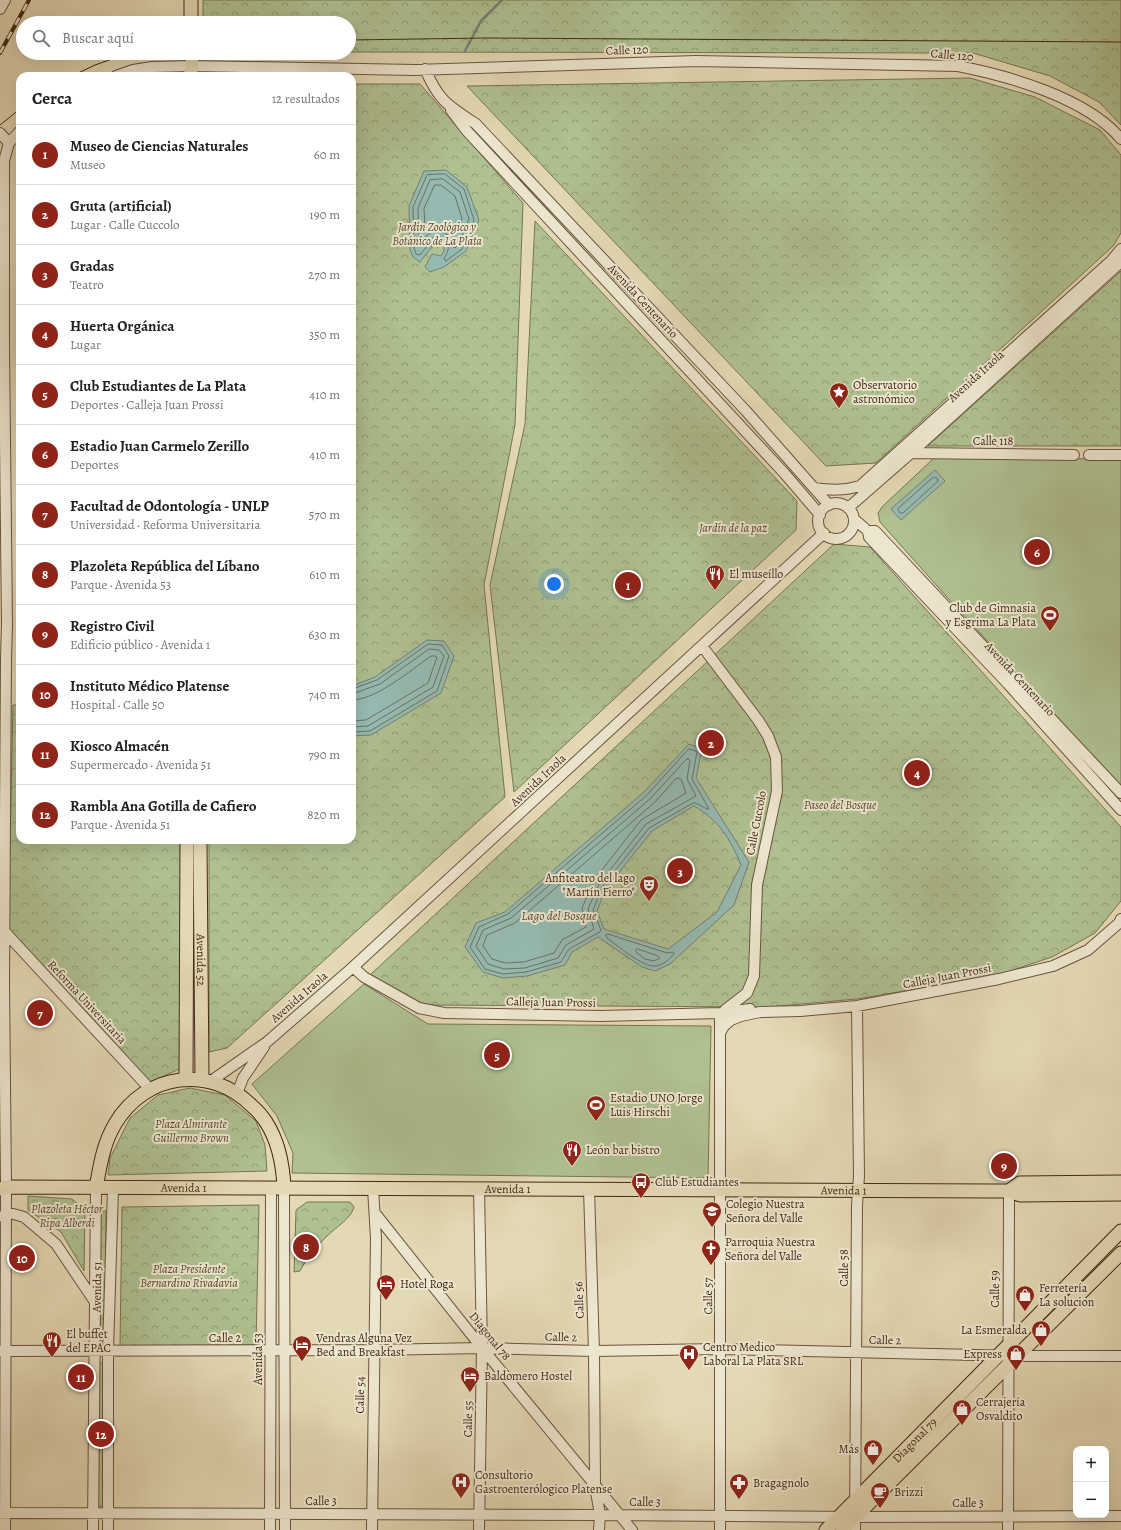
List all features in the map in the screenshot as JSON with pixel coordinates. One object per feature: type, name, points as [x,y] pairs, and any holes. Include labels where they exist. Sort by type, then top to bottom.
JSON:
[{"type":"main road","points":[[192,0],[192,16]]},
{"type":"main road","name":"Avenida 52","points":[[186,1079],[187,844]]},
{"type":"main road","name":"Avenida 52","points":[[200,844],[206,1080]]},
{"type":"main road","points":[[96,1188],[105,1144],[115,1123],[132,1104],[150,1089],[186,1079],[206,1080],[225,1086],[244,1098],[266,1121],[280,1151],[284,1168],[278,1188]]},
{"type":"main road","name":"Avenida 1","points":[[1009,1191],[1020,1184],[1121,1182]]},
{"type":"main road","name":"Avenida 1","points":[[2,1187],[858,1190],[1009,1191],[1020,1195],[1121,1194]]},
{"type":"main road","name":"Diagonal 79","points":[[842,1530],[1009,1356],[1121,1231]]},
{"type":"main road","name":"Diagonal 79","points":[[826,1530],[1009,1356],[1121,1253]]},
{"type":"street","points":[[0,9],[5,0]]},
{"type":"street","name":"Calle 120","points":[[127,72],[152,67],[420,69],[696,61],[958,66],[993,73],[1036,87],[1068,101],[1097,117],[1121,139]]},
{"type":"street","points":[[420,69],[448,105],[476,124],[482,130],[740,406],[829,505]]},
{"type":"street","name":"Avenida Centenario","points":[[448,105],[466,130],[775,463],[820,515]]},
{"type":"street","points":[[0,133],[9,143]]},
{"type":"street","points":[[5,1530],[2,1513],[2,981],[5,932],[7,616],[4,347],[4,161],[9,143],[16,135]]},
{"type":"street","points":[[814,488],[846,490],[860,486],[1111,260],[1121,249]]},
{"type":"street","name":"Avenida Iraola","points":[[848,508],[911,453],[1121,262]]},
{"type":"street","name":"Calle 118","points":[[911,453],[1074,455]]},
{"type":"street","points":[[1090,455],[1121,455]]},
{"type":"street","points":[[842,504],[848,508],[853,515],[854,519],[852,530],[844,537],[834,539],[824,533],[819,525],[820,515],[823,509],[829,505],[842,504]]},
{"type":"street","name":"Avenida Centenario","points":[[854,519],[868,530],[875,531],[1121,793]]},
{"type":"street","name":"Avenida Centenario","points":[[868,530],[869,537],[1008,684],[1121,810]]},
{"type":"street","name":"Avenida Iraola","points":[[206,1080],[267,1042],[353,967],[824,533]]},
{"type":"street","name":"Calle Cuccolo","points":[[702,646],[758,720],[768,736],[776,757],[777,791],[757,885],[754,976],[748,993],[720,1013]]},
{"type":"street","name":"Calleja Juan Prossi","points":[[720,1033],[724,1026],[731,1020],[760,1012],[800,1011],[857,1006],[999,979],[1053,966],[1088,950],[1119,923],[1121,919]]},
{"type":"street","name":"Reforma Universitaria","points":[[5,932],[150,1089]]},
{"type":"street","name":"Calleja Juan Prossi","points":[[353,967],[364,977],[419,1008],[444,1013],[601,1016],[720,1013],[748,1009],[755,1009],[760,1012]]},
{"type":"street","name":"Calle 58","points":[[855,1530],[858,1190],[857,1006]]},
{"type":"street","name":"Calle 57","points":[[720,1013],[720,1530]]},
{"type":"street","name":"Avenida Iraola","points":[[238,1094],[243,1078],[267,1042]]},
{"type":"street","name":"Avenida 51","points":[[93,1530],[96,1188]]},
{"type":"street","name":"Avenida 51","points":[[108,1530],[108,1351],[113,1188]]},
{"type":"street","points":[[278,1188],[285,1350],[285,1530]]},
{"type":"street","name":"Avenida 53","points":[[270,1530],[272,1350],[278,1188]]},
{"type":"street","name":"Calle 54","points":[[372,1530],[375,1213],[373,1188]]},
{"type":"street","name":"Calle 55","points":[[479,1530],[482,1348],[480,1188]]},
{"type":"street","name":"Calle 56","points":[[589,1189],[594,1351],[595,1486],[600,1514],[600,1530]]},
{"type":"street","name":"Calle 59","points":[[1008,1530],[1009,1191]]},
{"type":"street","name":"Diagonal 78","points":[[375,1213],[482,1348],[632,1530]]},
{"type":"street","points":[[3,1216],[24,1217],[56,1244],[95,1302]]},
{"type":"street","name":"Calle 2","points":[[3,1351],[374,1350],[482,1348],[594,1351],[721,1349],[1009,1356],[1121,1356]]},
{"type":"street","name":"Calle 3","points":[[2,1513],[600,1514],[855,1517],[1121,1516]]},
{"type":"green space","points":[[203,0],[1121,0],[1121,125],[1099,102],[1050,76],[973,53],[356,52],[356,16],[203,16]]},
{"type":"green space","points":[[970,78],[1035,97],[1100,130],[1121,155],[1121,233],[1113,246],[876,463],[826,466],[467,86]]},
{"type":"green space","name":"Jardín Zoológico y Botánico de La Plata","points":[[356,84],[420,84],[523,203],[515,425],[484,585],[505,797],[227,1048],[209,1052],[209,844],[356,844]]},
{"type":"green space","name":"Jardín de la paz","points":[[535,221],[797,501],[796,530],[514,792],[490,585],[525,424]]},
{"type":"green space","points":[[1121,271],[1121,446],[928,446]]},
{"type":"green space","name":"Club de Gimnasia y Esgrima La Plata","points":[[934,458],[1121,459],[1121,786],[880,522],[878,513],[883,506]]},
{"type":"green space","name":"Paseo del Bosque","points":[[834,544],[870,547],[1121,827],[1121,901],[1095,933],[1052,957],[998,975],[857,999],[768,1007],[421,1005],[370,975]]},
{"type":"green space","points":[[13,705],[16,705],[16,844],[183,844],[184,1067],[150,1082],[8,931]]},
{"type":"green space","points":[[364,984],[428,1024],[711,1026],[708,1178],[292,1173],[293,1153],[277,1116],[252,1084]]},
{"type":"green space","name":"Plaza Almirante Guillermo Brown","points":[[190,1088],[225,1095],[256,1121],[265,1145],[267,1171],[108,1175],[110,1158],[130,1118],[158,1095]]},
{"type":"green space","name":"Plazoleta Héctor Ripa Alberdi","points":[[28,1196],[72,1199],[85,1210],[84,1271],[61,1232],[28,1210]]},
{"type":"green space","points":[[307,1202],[350,1202],[354,1207],[347,1219],[315,1248],[300,1271],[294,1272],[296,1210]]},
{"type":"green space","name":"Plaza Presidente Bernardino Rivadavia","points":[[259,1205],[256,1345],[120,1346],[122,1207]]},
{"type":"green space","points":[[100,1211],[106,1211],[105,1346],[100,1346]]},
{"type":"green space","points":[[99,1363],[104,1363],[103,1506],[98,1506]]},
{"type":"water","points":[[446,170],[467,187],[479,220],[466,251],[444,267],[430,272],[425,267],[432,254],[441,256],[444,251],[444,243],[438,240],[432,242],[431,248],[420,262],[413,257],[410,250],[409,206],[424,171]]},
{"type":"water","points":[[935,470],[945,481],[901,520],[891,509]]},
{"type":"water","points":[[427,640],[444,641],[454,656],[441,693],[371,735],[356,736],[356,684],[375,677]]},
{"type":"water","name":"Lago del Bosque","points":[[689,744],[702,749],[696,778],[749,862],[734,905],[670,964],[655,971],[642,967],[598,937],[572,952],[565,965],[527,976],[503,978],[483,972],[465,947],[476,923],[505,912],[644,792]],"holes":[[[694,806],[703,812],[723,831],[733,847],[741,865],[717,912],[668,949],[604,929],[597,911],[606,889],[652,831]]]},
{"type":"waterway","points":[[465,51],[481,21],[502,0]]},
{"type":"waterway","points":[[702,749],[721,735]]},
{"type":"tram line","points":[[356,40],[485,38],[1121,42]]},
{"type":"tram line","points":[[80,72],[109,60]]},
{"type":"tram line","points":[[0,125],[16,112]]},
{"type":"railway","points":[[20,16],[29,0]]},
{"type":"railway","points":[[0,53],[16,24]]},
{"type":"place","name":"Observatorio astronómico","points":[[839,409]]},
{"type":"place","name":"Estadio Juan Carmelo Zerillo","points":[[1037,552]]},
{"type":"place","name":"Museo de Ciencias Naturales","points":[[628,585]]},
{"type":"place","name":"El museíllo","points":[[715,591]]},
{"type":"place","name":"Club de Gimnasia y Esgrima La Plata","points":[[1050,632]]},
{"type":"place","name":"Gruta (artificial)","points":[[711,743]]},
{"type":"place","name":"Huerta Orgánica","points":[[917,773]]},
{"type":"place","name":"Gradas","points":[[680,871]]},
{"type":"place","name":"Anfiteatro del lago \"Martín Fierro\"","points":[[649,902]]},
{"type":"place","name":"Facultad de Odontología - UNLP","points":[[40,1013]]},
{"type":"place","name":"Club Estudiantes de La Plata","points":[[497,1055]]},
{"type":"place","name":"Estadio UNO Jorge Luis Hirschi","points":[[596,1122]]},
{"type":"place","name":"Registro Civil","points":[[1004,1166]]},
{"type":"place","name":"León bar bistro","points":[[572,1167]]},
{"type":"place","name":"Club Estudiantes","points":[[641,1199]]},
{"type":"place","name":"Colegio Nuestra Señora del Valle","points":[[712,1228]]},
{"type":"place","name":"Plazoleta República del Líbano","points":[[306,1247]]},
{"type":"place","name":"Instituto Médico Platense","points":[[22,1258]]},
{"type":"place","name":"Parroquia Nuestra Señora del Valle","points":[[711,1266]]},
{"type":"place","name":"Hotel Roga","points":[[386,1301]]},
{"type":"place","name":"Ferretería La solucion","points":[[1025,1312]]},
{"type":"place","name":"La Esmeralda","points":[[1041,1347]]},
{"type":"place","name":"El buffet del EPAC","points":[[52,1358]]},
{"type":"place","name":"Vendras Alguna Vez Bed and Breakfast","points":[[302,1362]]},
{"type":"place","name":"Centro Medico Laboral La Plata SRL","points":[[689,1371]]},
{"type":"place","name":"Express","points":[[1016,1371]]},
{"type":"place","name":"Kiosco Almacén","points":[[81,1377]]},
{"type":"place","name":"Baldomero Hostel","points":[[470,1393]]},
{"type":"place","name":"Cerrajería Osvaldito","points":[[962,1426]]},
{"type":"place","name":"Rambla Ana Gotilla de Cafiero","points":[[101,1434]]},
{"type":"place","name":"Más","points":[[873,1466]]},
{"type":"place","name":"Consultorio Gastroenterólogico Platense","points":[[461,1499]]},
{"type":"place","name":"Bragagnolo","points":[[739,1500]]},
{"type":"place","name":"Brizzi","points":[[880,1509]]}]
